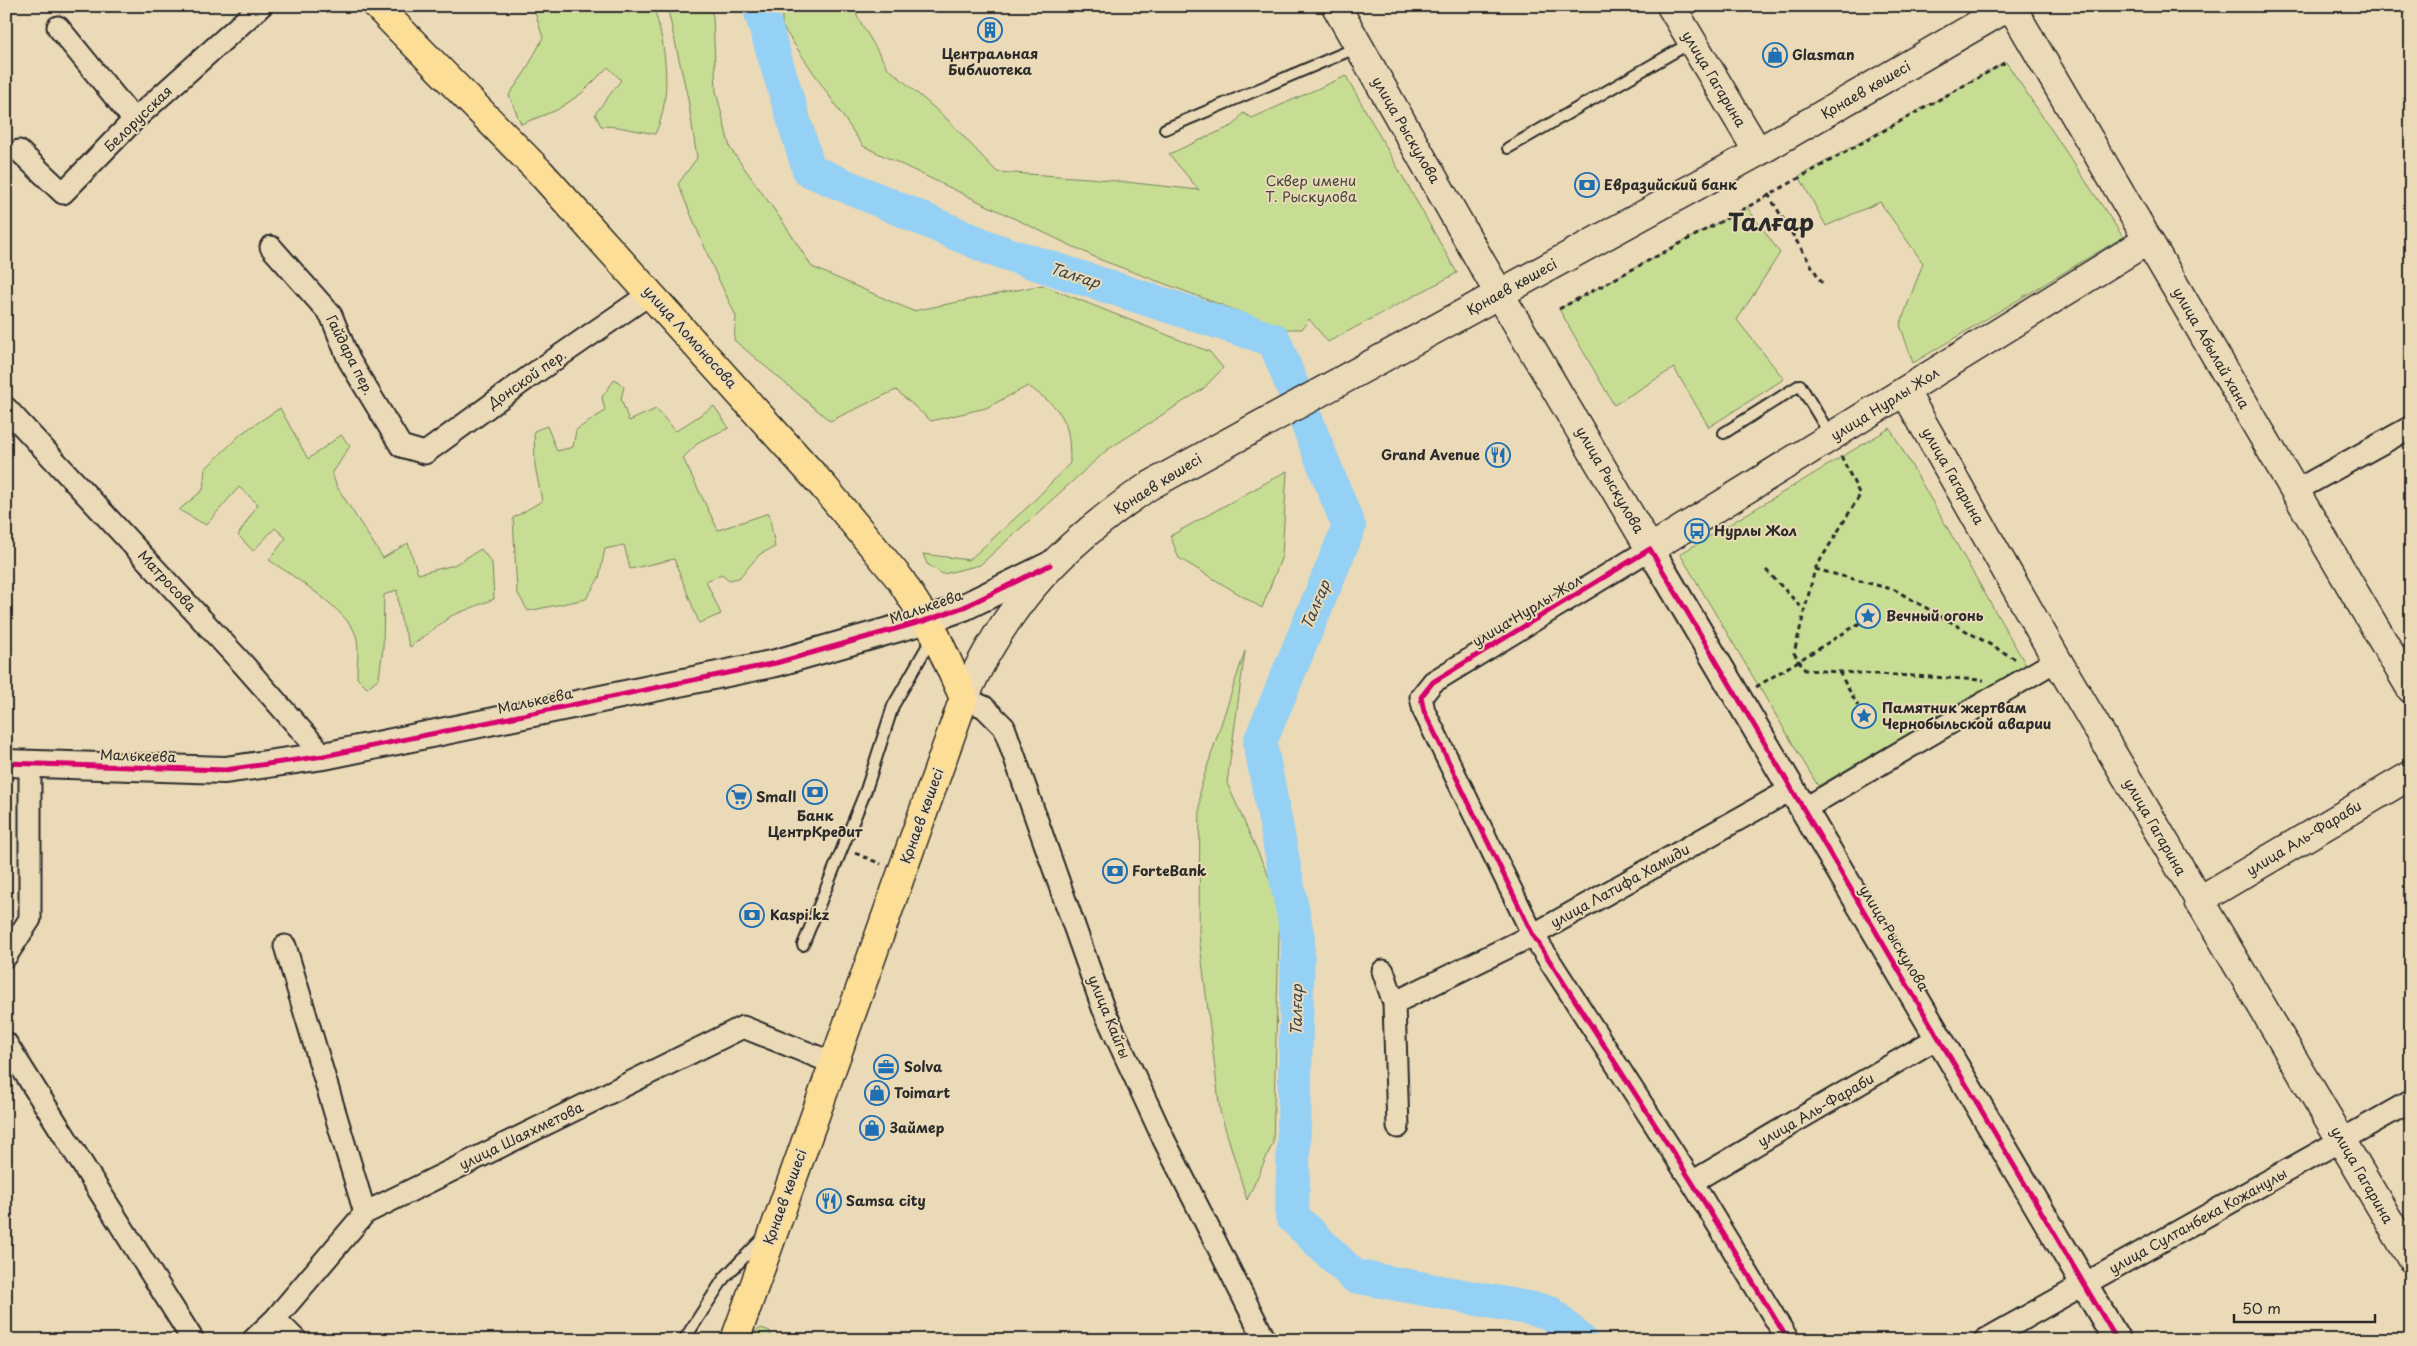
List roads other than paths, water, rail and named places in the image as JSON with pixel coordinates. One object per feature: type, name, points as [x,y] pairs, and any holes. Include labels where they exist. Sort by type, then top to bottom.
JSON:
[{"type":"main road","name":"улица Ломоносова","points":[[377,6],[540,172],[824,487],[900,580],[931,627],[964,698]]},
{"type":"main road","name":"улица Рыскулова","points":[[1336,6],[1500,294],[1650,549]]},
{"type":"main road","name":"улица Гагарина","points":[[1670,6],[1758,152]]},
{"type":"main road","name":"Қонаев көшесі","points":[[735,1340],[964,698],[977,669],[1000,628],[1050,565],[1084,534],[1149,486],[1758,152],[2010,6]]},
{"type":"main road","name":"улица Абылай хана","points":[[2010,6],[2411,689]]},
{"type":"main road","name":"улица Нурлы Жол","points":[[1650,549],[2148,240]]},
{"type":"main road","name":"улица Гагарина","points":[[1905,392],[2038,672],[2114,754],[2198,901],[2411,1258]]},
{"type":"main road","name":"улица Аль-Фараби","points":[[2198,901],[2411,775]]},
{"type":"street","name":"Белорусская","points":[[20,150],[63,193],[134,120],[261,6]]},
{"type":"street","points":[[58,28],[134,120]]},
{"type":"street","name":"Гайдара пер.","points":[[271,247],[331,315],[349,360],[401,446]]},
{"type":"street","name":"Донской пер.","points":[[401,446],[425,453],[528,377],[651,293]]},
{"type":"street","name":"Матросова","points":[[6,408],[243,664],[324,756]]},
{"type":"street","points":[[2295,491],[2411,427]]},
{"type":"street","name":"улица Нурлы Жол","points":[[1533,935],[1424,711],[1421,697],[1433,682],[1650,549]]},
{"type":"street","name":"улица Рыскулова","points":[[1650,549],[2117,1340]]},
{"type":"street","name":"Малькеева","points":[[18,764],[225,770],[324,756],[776,663],[931,627],[964,606],[1050,565]]},
{"type":"street","name":"улица Латифа Хамиди","points":[[1394,1003],[1533,935],[1798,799],[2038,672]]},
{"type":"street","name":"улица Кайгы","points":[[964,698],[984,707],[1004,727],[1103,1008],[1164,1140],[1265,1340]]},
{"type":"street","points":[[6,956],[30,919],[18,764]]},
{"type":"street","points":[[1533,935],[1692,1182],[1788,1340]]},
{"type":"street","points":[[285,946],[365,1213]]},
{"type":"street","points":[[1383,971],[1394,1003],[1398,1127]]},
{"type":"street","name":"улица Шаяхметова","points":[[253,1340],[275,1319],[365,1213],[743,1027],[833,1063]]},
{"type":"street","name":"улица Аль-Фараби","points":[[1692,1182],[1939,1037]]},
{"type":"street","points":[[6,1043],[193,1340]]},
{"type":"street","name":"улица Султанбека Кожанулы","points":[[1985,1340],[2411,1101]]},
{"type":"street","points":[[275,1319],[296,1340]]},
{"type":"lane","points":[[1508,148],[1691,42]]},
{"type":"lane","points":[[1165,130],[1359,47]]},
{"type":"lane","points":[[1724,433],[1800,385],[1832,437]]},
{"type":"lane","points":[[803,945],[866,790],[892,706],[931,627]]},
{"type":"lane","points":[[684,1340],[724,1278],[775,1227]]},
{"type":"waterway","name":"Талғар","points":[[759,6],[809,170],[992,249],[1274,340],[1349,527],[1260,742],[1298,939],[1292,1216],[1354,1276],[1549,1312],[1580,1340]]},
{"type":"place","name":"Центральная Библиотека","points":[[990,30]]},
{"type":"place","name":"Glasman","points":[[1775,55]]},
{"type":"place","name":"Евразийский банк","points":[[1587,185]]},
{"type":"place","name":"Grand Avenue","points":[[1498,455]]},
{"type":"place","name":"Нурлы Жол","points":[[1697,531]]},
{"type":"place","name":"Вечный огонь","points":[[1868,616]]},
{"type":"place","name":"Памятник жертвам Чернобыльской аварии","points":[[1864,716]]},
{"type":"place","name":"Банк ЦентрКредит","points":[[815,792]]},
{"type":"place","name":"Small","points":[[739,797]]},
{"type":"place","name":"ForteBank","points":[[1115,871]]},
{"type":"place","name":"Kaspi.kz","points":[[752,915]]},
{"type":"place","name":"Solva","points":[[886,1067]]},
{"type":"place","name":"Toimart","points":[[877,1093]]},
{"type":"place","name":"Займер","points":[[872,1128]]},
{"type":"place","name":"Samsa city","points":[[829,1201]]},
{"type":"district","name":"Талғар","points":[[1771,223]]},
{"type":"park label","name":"Сквер имени Т. Рыскулова","points":[[1311,190]]}]
